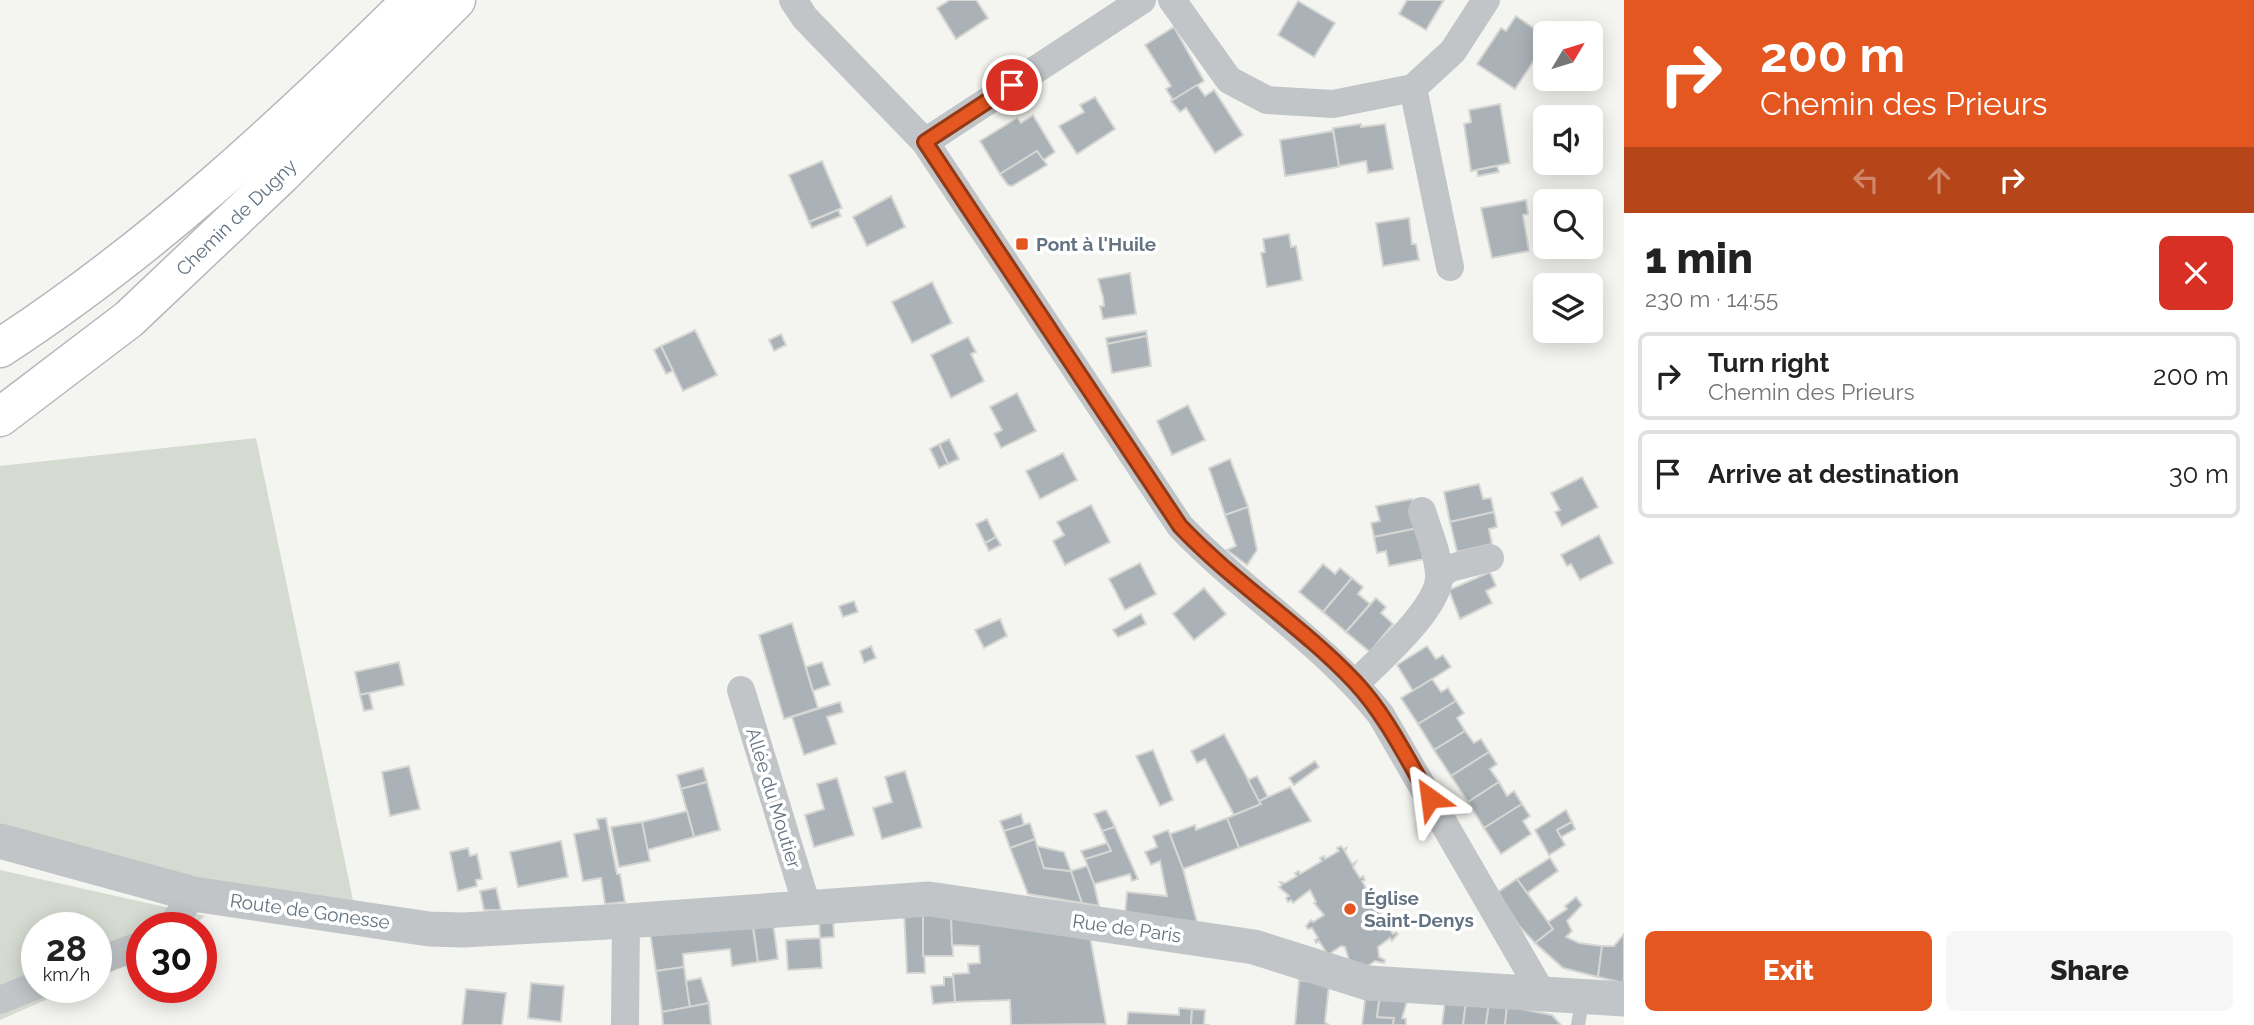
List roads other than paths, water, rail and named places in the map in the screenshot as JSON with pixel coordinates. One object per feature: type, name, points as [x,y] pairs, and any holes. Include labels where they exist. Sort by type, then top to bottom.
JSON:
[{"type":"main road","name":"Chemin de Dugny","points":[[0,348],[96,282],[188,210],[412,0]]},
{"type":"main road","name":"Chemin de Dugny","points":[[0,417],[129,319],[280,176],[456,0]]},
{"type":"street","points":[[793,0],[805,18],[925,142],[1180,526],[1217,565],[1319,647],[1356,683],[1381,715],[1544,995]]},
{"type":"street","points":[[925,142],[1142,0]]},
{"type":"street","points":[[1172,0],[1229,80],[1267,100],[1333,104],[1413,88],[1453,51],[1486,0]]},
{"type":"street","points":[[1413,88],[1450,267]]},
{"type":"street","points":[[1356,683],[1409,630],[1436,592],[1440,575],[1422,511]]},
{"type":"street","points":[[1440,575],[1450,568],[1490,558]]},
{"type":"street","name":"Allée du Moutier","points":[[741,690],[807,906]]},
{"type":"street","name":"Route de Gonesse","points":[[0,841],[193,894],[429,929],[463,930],[626,921]]},
{"type":"street","points":[[181,912],[193,894]]},
{"type":"street","name":"Rue de Paris","points":[[626,921],[929,899],[1254,947],[1368,983],[1544,995],[1581,1011],[1624,999]]},
{"type":"street","points":[[625,1025],[626,921]]},
{"type":"street","points":[[0,1000],[21,991]]},
{"type":"place","name":"Pont à l'Huile","points":[[1022,244]]},
{"type":"place","name":"Église Saint-Denys","points":[[1350,909]]}]
